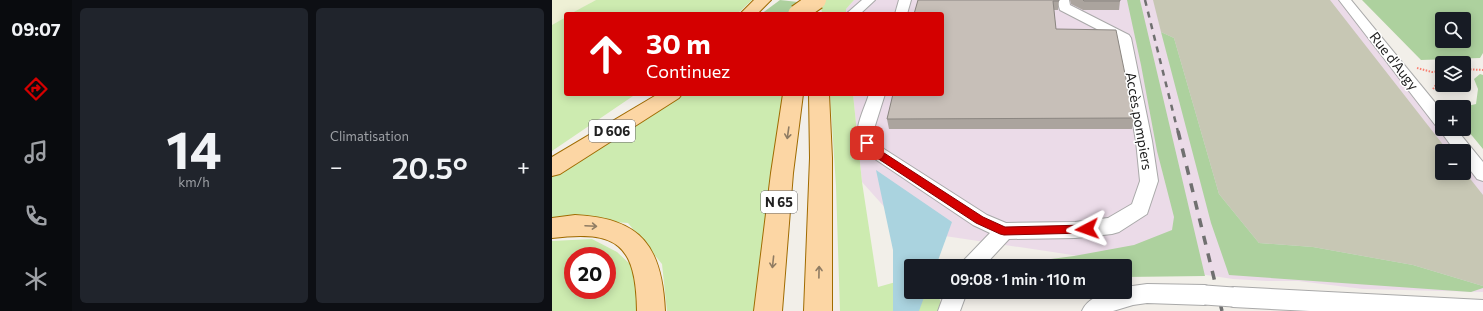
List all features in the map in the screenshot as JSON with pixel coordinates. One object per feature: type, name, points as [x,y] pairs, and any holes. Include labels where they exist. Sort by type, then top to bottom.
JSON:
[{"type":"main road","points":[[750,12],[763,0]]},
{"type":"main road","points":[[807,12],[810,0]]},
{"type":"main road","points":[[810,0],[813,12]]},
{"type":"main road","points":[[800,12],[817,0]]},
{"type":"main road","name":"D 606","points":[[552,161],[610,124],[648,96]]},
{"type":"main road","name":"D 606","points":[[552,168],[669,96]]},
{"type":"main road","name":"N 65","points":[[768,311],[782,173],[793,96]]},
{"type":"main road","points":[[818,311],[821,158],[819,96]]},
{"type":"main road","points":[[552,228],[597,226],[621,233],[639,250],[644,262],[652,299],[651,311]]},
{"type":"street","points":[[854,12],[869,0]]},
{"type":"street","points":[[901,12],[905,0]]},
{"type":"street","name":"Accès pompiers","points":[[1004,231],[1075,230],[1112,226],[1140,209],[1149,181],[1144,141],[1124,38],[1064,7],[1063,0]]},
{"type":"street","name":"Rue d'Augy","points":[[1346,0],[1435,113]]},
{"type":"street","points":[[876,96],[865,132],[867,143],[878,153],[980,220],[1004,231],[977,259]]},
{"type":"street","points":[[1453,136],[1483,174]]},
{"type":"street","points":[[1093,311],[1120,297],[1135,294],[1205,295],[1483,310]]},
{"type":"street","points":[[949,311],[953,299]]},
{"type":"path","points":[[1397,65],[1435,72]]},
{"type":"path","points":[[1471,69],[1483,70]]},
{"type":"shaded area","points":[[552,0],[596,0],[574,12],[564,12],[564,18],[552,25]]},
{"type":"shaded area","points":[[854,0],[1350,0],[1435,119],[1435,136],[1448,136],[1455,144],[1435,144],[1435,180],[1471,180],[1471,163],[1483,177],[1483,292],[1363,289],[1298,281],[1233,279],[1132,264],[1132,259],[1099,259],[905,230],[862,182],[853,96],[944,96],[944,12],[846,12],[846,9]]},
{"type":"shaded area","points":[[1153,0],[1330,0],[1443,144],[1435,144],[1435,180],[1471,180],[1483,195],[1483,286],[1413,265],[1313,247],[1259,243],[1219,194],[1174,38],[1161,32]]},
{"type":"green space","points":[[596,0],[752,0],[739,12],[574,12]]},
{"type":"green space","points":[[780,0],[798,2],[798,8],[791,12],[764,12]]},
{"type":"green space","points":[[826,0],[854,0],[846,9],[846,12],[822,12],[821,4]]},
{"type":"green space","points":[[1127,0],[1140,0],[1205,276],[1132,277],[1132,259],[1051,259],[1134,245],[1172,230],[1174,217],[1157,151]]},
{"type":"green space","points":[[1362,0],[1483,0],[1483,53],[1480,58],[1471,58],[1471,56],[1435,56],[1435,60],[1421,60]]},
{"type":"green space","points":[[564,18],[564,96],[633,96],[552,151],[552,25]]},
{"type":"green space","points":[[1161,32],[1174,38],[1219,194],[1259,243],[1313,247],[1413,265],[1483,286],[1483,288],[1471,292],[1229,275],[1211,223]]},
{"type":"green space","points":[[1480,74],[1483,75],[1483,149],[1471,134],[1471,105],[1476,104],[1478,89],[1474,79]]},
{"type":"green space","points":[[678,96],[784,96],[756,311],[667,311],[662,264],[628,223],[572,219],[552,224],[552,177]]},
{"type":"green space","points":[[830,96],[853,96],[862,182],[878,287],[904,280],[904,299],[940,299],[941,304],[938,311],[840,311],[836,186]]},
{"type":"green space","points":[[592,239],[607,247],[564,247],[564,299],[616,299],[616,251],[632,266],[642,311],[552,311],[552,241]]},
{"type":"water","points":[[876,170],[952,222],[939,259],[904,259],[904,299],[923,299],[919,311],[893,311],[893,250]]},
{"type":"building","points":[[918,0],[1059,0],[1053,1],[1056,29],[1116,30],[1134,118],[887,119],[893,96],[944,96],[944,12],[915,12]]},
{"type":"building","points":[[1083,0],[1120,0],[1120,1],[1084,1]]},
{"type":"railway","points":[[1145,0],[1178,132]]},
{"type":"railway","points":[[1178,131],[1222,311]]},
{"type":"route","points":[[867,143],[878,153],[980,220],[1004,231],[1087,229]]}]
